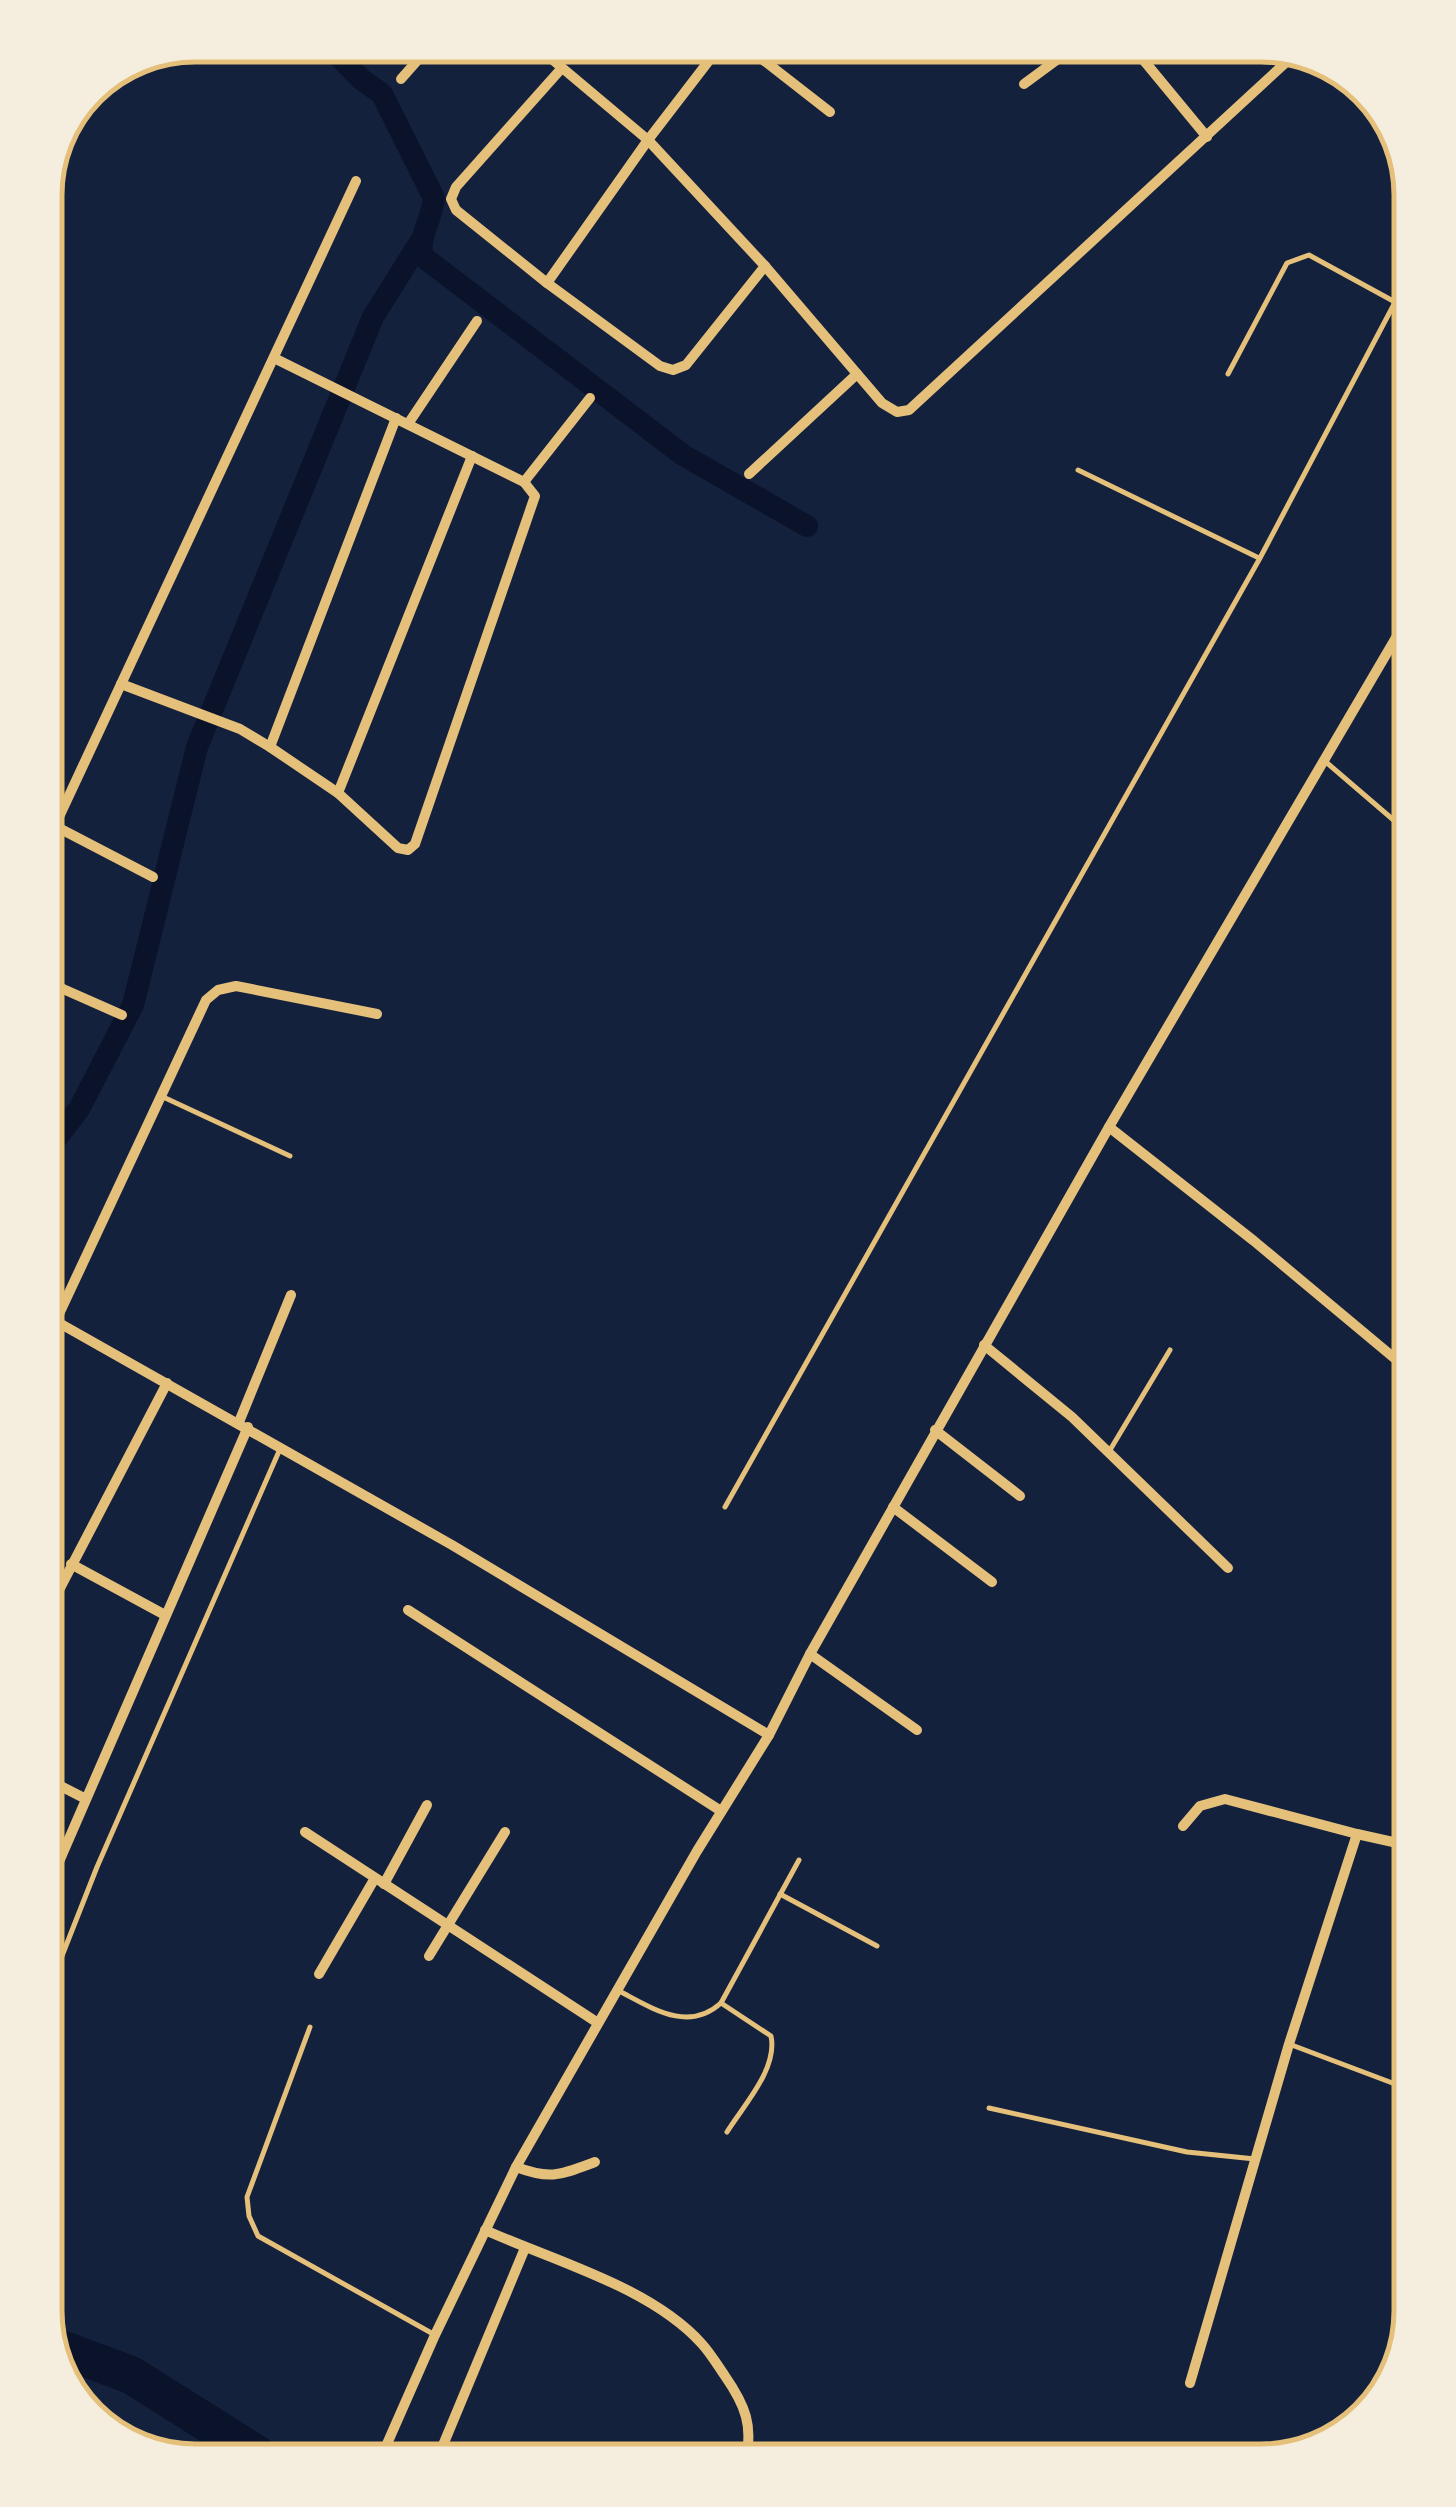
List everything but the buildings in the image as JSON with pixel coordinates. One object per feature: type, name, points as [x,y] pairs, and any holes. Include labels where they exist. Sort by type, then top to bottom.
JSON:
[{"type":"street","points":[[401,79],[415,63]]},
{"type":"street","points":[[554,63],[648,140],[765,266],[890,411],[908,410],[1284,65]]},
{"type":"street","points":[[547,283],[707,63]]},
{"type":"street","points":[[767,63],[830,112]]},
{"type":"street","points":[[1024,84],[1053,63]]},
{"type":"street","points":[[1146,63],[1207,137]]},
{"type":"street","points":[[561,69],[456,187],[452,198],[456,210],[547,283],[660,366],[673,370],[686,365],[765,266]]},
{"type":"street","points":[[63,809],[356,180]]},
{"type":"street","points":[[270,747],[402,421],[477,321]]},
{"type":"street","points":[[121,684],[240,729],[338,793],[398,848],[408,850],[415,844],[534,504],[533,490],[524,482],[274,358]]},
{"type":"street","points":[[748,474],[857,374]]},
{"type":"street","points":[[524,482],[590,398]]},
{"type":"street","points":[[338,793],[472,456]]},
{"type":"street","points":[[387,2444],[434,2335],[516,2167],[720,1811],[769,1735],[935,1430],[1109,1126],[1394,641]]},
{"type":"street","points":[[63,830],[153,877]]},
{"type":"street","points":[[63,1308],[206,1000],[218,990],[236,986],[377,1014]]},
{"type":"street","points":[[63,989],[122,1015]]},
{"type":"street","points":[[1109,1126],[1394,1358]]},
{"type":"street","points":[[63,1850],[243,1425],[291,1295]]},
{"type":"street","points":[[63,1324],[282,1446],[769,1735]]},
{"type":"street","points":[[984,1345],[1109,1451],[1228,1568]]},
{"type":"street","points":[[63,1580],[167,1384]]},
{"type":"street","points":[[935,1430],[1020,1496]]},
{"type":"street","points":[[893,1507],[992,1582]]},
{"type":"street","points":[[71,1564],[165,1614]]},
{"type":"street","points":[[408,1610],[720,1811]]},
{"type":"street","points":[[810,1654],[917,1730]]},
{"type":"street","points":[[63,1787],[84,1798]]},
{"type":"street","points":[[1183,1826],[1200,1806],[1224,1800],[1394,1842]]},
{"type":"street","points":[[320,1974],[427,1804]]},
{"type":"street","points":[[305,1832],[598,2023]]},
{"type":"street","points":[[430,1956],[505,1832]]},
{"type":"street","points":[[1190,2383],[1255,2159],[1357,1834]]},
{"type":"street","points":[[516,2167],[544,2177],[558,2176],[594,2162]]},
{"type":"street","points":[[485,2230],[626,2290],[662,2310],[702,2344],[743,2401],[749,2444]]},
{"type":"street","points":[[443,2444],[525,2248]]},
{"type":"lane","points":[[1228,374],[1287,263],[1297,257],[1310,255],[1394,301]]},
{"type":"lane","points":[[725,1507],[1260,558],[1394,306]]},
{"type":"lane","points":[[1078,470],[1260,558]]},
{"type":"lane","points":[[1324,760],[1394,820]]},
{"type":"lane","points":[[161,1096],[290,1156]]},
{"type":"lane","points":[[1109,1451],[1170,1350]]},
{"type":"lane","points":[[63,1953],[282,1446]]},
{"type":"lane","points":[[616,1990],[669,2016],[690,2018],[709,2013],[720,2002],[799,1860]]},
{"type":"lane","points":[[780,1894],[878,1946]]},
{"type":"lane","points":[[720,2002],[770,2036],[773,2049],[769,2064],[727,2132]]},
{"type":"lane","points":[[310,2026],[248,2196],[249,2216],[258,2236],[434,2335]]},
{"type":"lane","points":[[1290,2044],[1394,2084]]},
{"type":"lane","points":[[989,2108],[1186,2152],[1255,2159]]},
{"type":"waterway","points":[[345,63],[382,94],[434,198],[422,241],[422,256],[683,455],[807,526]]},
{"type":"waterway","points":[[63,1130],[79,1109],[133,1005],[197,747],[373,317],[420,242]]},
{"type":"waterway","points":[[69,2352],[131,2375],[240,2444]]}]
